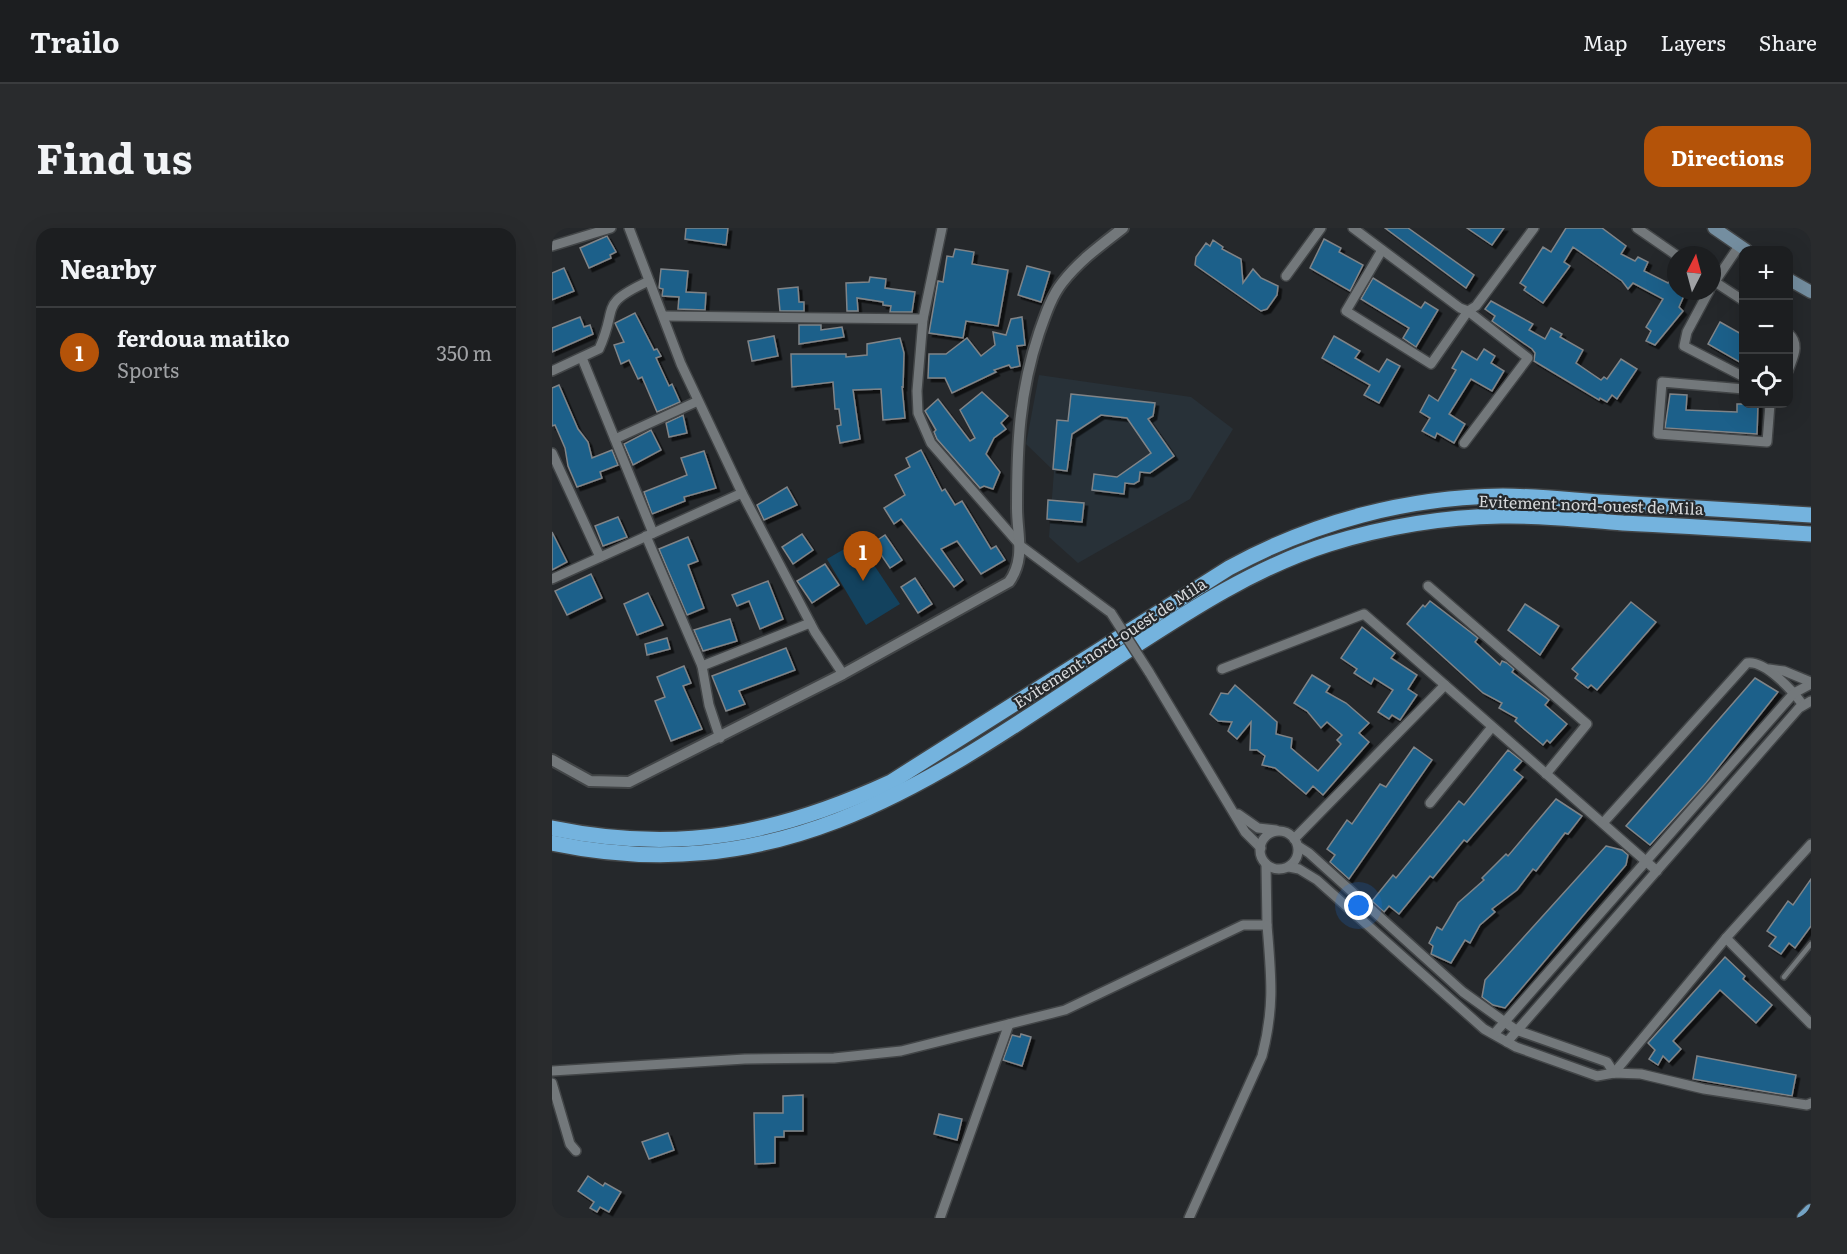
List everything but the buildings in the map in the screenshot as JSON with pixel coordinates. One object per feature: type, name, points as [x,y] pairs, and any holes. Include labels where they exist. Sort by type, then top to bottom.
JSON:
[{"type":"highway","points":[[552,828],[636,839],[683,840],[738,834],[792,821],[836,807],[891,782],[1219,574],[1278,542],[1324,524],[1433,501],[1503,496],[1811,515]]},
{"type":"highway","name":"Evitement nord-ouest de Mila","points":[[552,843],[589,851],[633,855],[687,854],[734,850],[788,838],[837,823],[900,794],[966,757],[1195,606],[1284,561],[1328,544],[1394,528],[1450,519],[1503,516],[1811,534]]},
{"type":"main road","points":[[1714,228],[1740,246]]},
{"type":"main road","points":[[1793,282],[1811,292]]},
{"type":"main road","points":[[1804,1218],[1811,1211]]},
{"type":"street","points":[[552,246],[611,228]]},
{"type":"street","points":[[629,228],[681,364],[742,493],[810,623],[843,674]]},
{"type":"street","points":[[942,228],[923,319],[917,391],[918,413],[931,443],[1021,546],[1111,613],[1245,832],[1261,848]]},
{"type":"street","points":[[552,759],[590,781],[629,782],[843,674],[1010,582],[1018,564],[1021,546],[1017,515],[1017,442],[1021,398],[1030,360],[1047,310],[1061,285],[1081,262],[1123,228]]},
{"type":"street","points":[[1286,276],[1321,228]]},
{"type":"street","points":[[1353,228],[1528,357],[1464,443]]},
{"type":"street","points":[[1382,250],[1346,311],[1431,364],[1468,311],[1476,306],[1534,228]]},
{"type":"street","points":[[1637,228],[1667,249]]},
{"type":"street","points":[[1721,273],[1739,253]]},
{"type":"street","points":[[552,371],[599,349],[609,314],[620,295],[649,281]]},
{"type":"street","points":[[1721,287],[1740,300]]},
{"type":"street","points":[[1704,300],[1687,332],[1684,346],[1739,375]]},
{"type":"street","points":[[664,316],[923,319]]},
{"type":"street","points":[[1793,338],[1796,341],[1793,352]]},
{"type":"street","points":[[582,358],[702,666],[709,705],[720,738]]},
{"type":"street","points":[[1739,388],[1662,382],[1658,434],[1767,442],[1770,408]]},
{"type":"street","points":[[615,439],[698,401]]},
{"type":"street","points":[[552,453],[600,557]]},
{"type":"street","points":[[552,579],[742,493]]},
{"type":"street","points":[[1428,586],[1587,724],[1546,774]]},
{"type":"street","points":[[1222,669],[1364,614],[1657,871]]},
{"type":"street","points":[[702,666],[810,623]]},
{"type":"street","points":[[1602,823],[1744,664],[1754,662],[1769,669],[1784,671],[1811,683]]},
{"type":"street","points":[[1506,1042],[1807,703],[1769,669]]},
{"type":"street","points":[[1494,1035],[1794,693],[1811,683]]},
{"type":"street","points":[[1289,867],[1297,858],[1296,843],[1445,685]]},
{"type":"street","points":[[1430,803],[1492,727]]},
{"type":"street","points":[[1226,798],[1240,817],[1258,828],[1282,831],[1310,853],[1463,992],[1505,1023],[1516,1030],[1607,1062],[1614,1073]]},
{"type":"street","points":[[1189,1218],[1262,1056],[1270,1027],[1271,978],[1266,864],[1260,854],[1262,842],[1270,833],[1282,831]]},
{"type":"street","points":[[1614,1073],[1726,938],[1811,844]]},
{"type":"street","points":[[1266,864],[1277,869],[1289,867],[1299,869],[1317,880],[1494,1035],[1506,1042],[1597,1076],[1614,1073],[1641,1074],[1704,1089],[1807,1105],[1811,1103]]},
{"type":"street","points":[[552,1071],[746,1059],[834,1058],[901,1051],[1065,1010],[1243,925],[1267,925]]},
{"type":"street","points":[[1726,938],[1811,1024]]},
{"type":"street","points":[[940,1218],[1009,1024]]},
{"type":"street","points":[[552,1083],[570,1144],[576,1151]]},
{"type":"lane","points":[[1784,977],[1811,944]]},
{"type":"shaded area","points":[[1039,375],[1191,397],[1233,429],[1190,499],[1078,563],[1049,537],[1054,471],[1026,444]]},
{"type":"shaded area","points":[[858,541],[900,604],[866,625],[827,559]]},
{"type":"place","name":"ferdoua matiko","points":[[863,581]]}]
